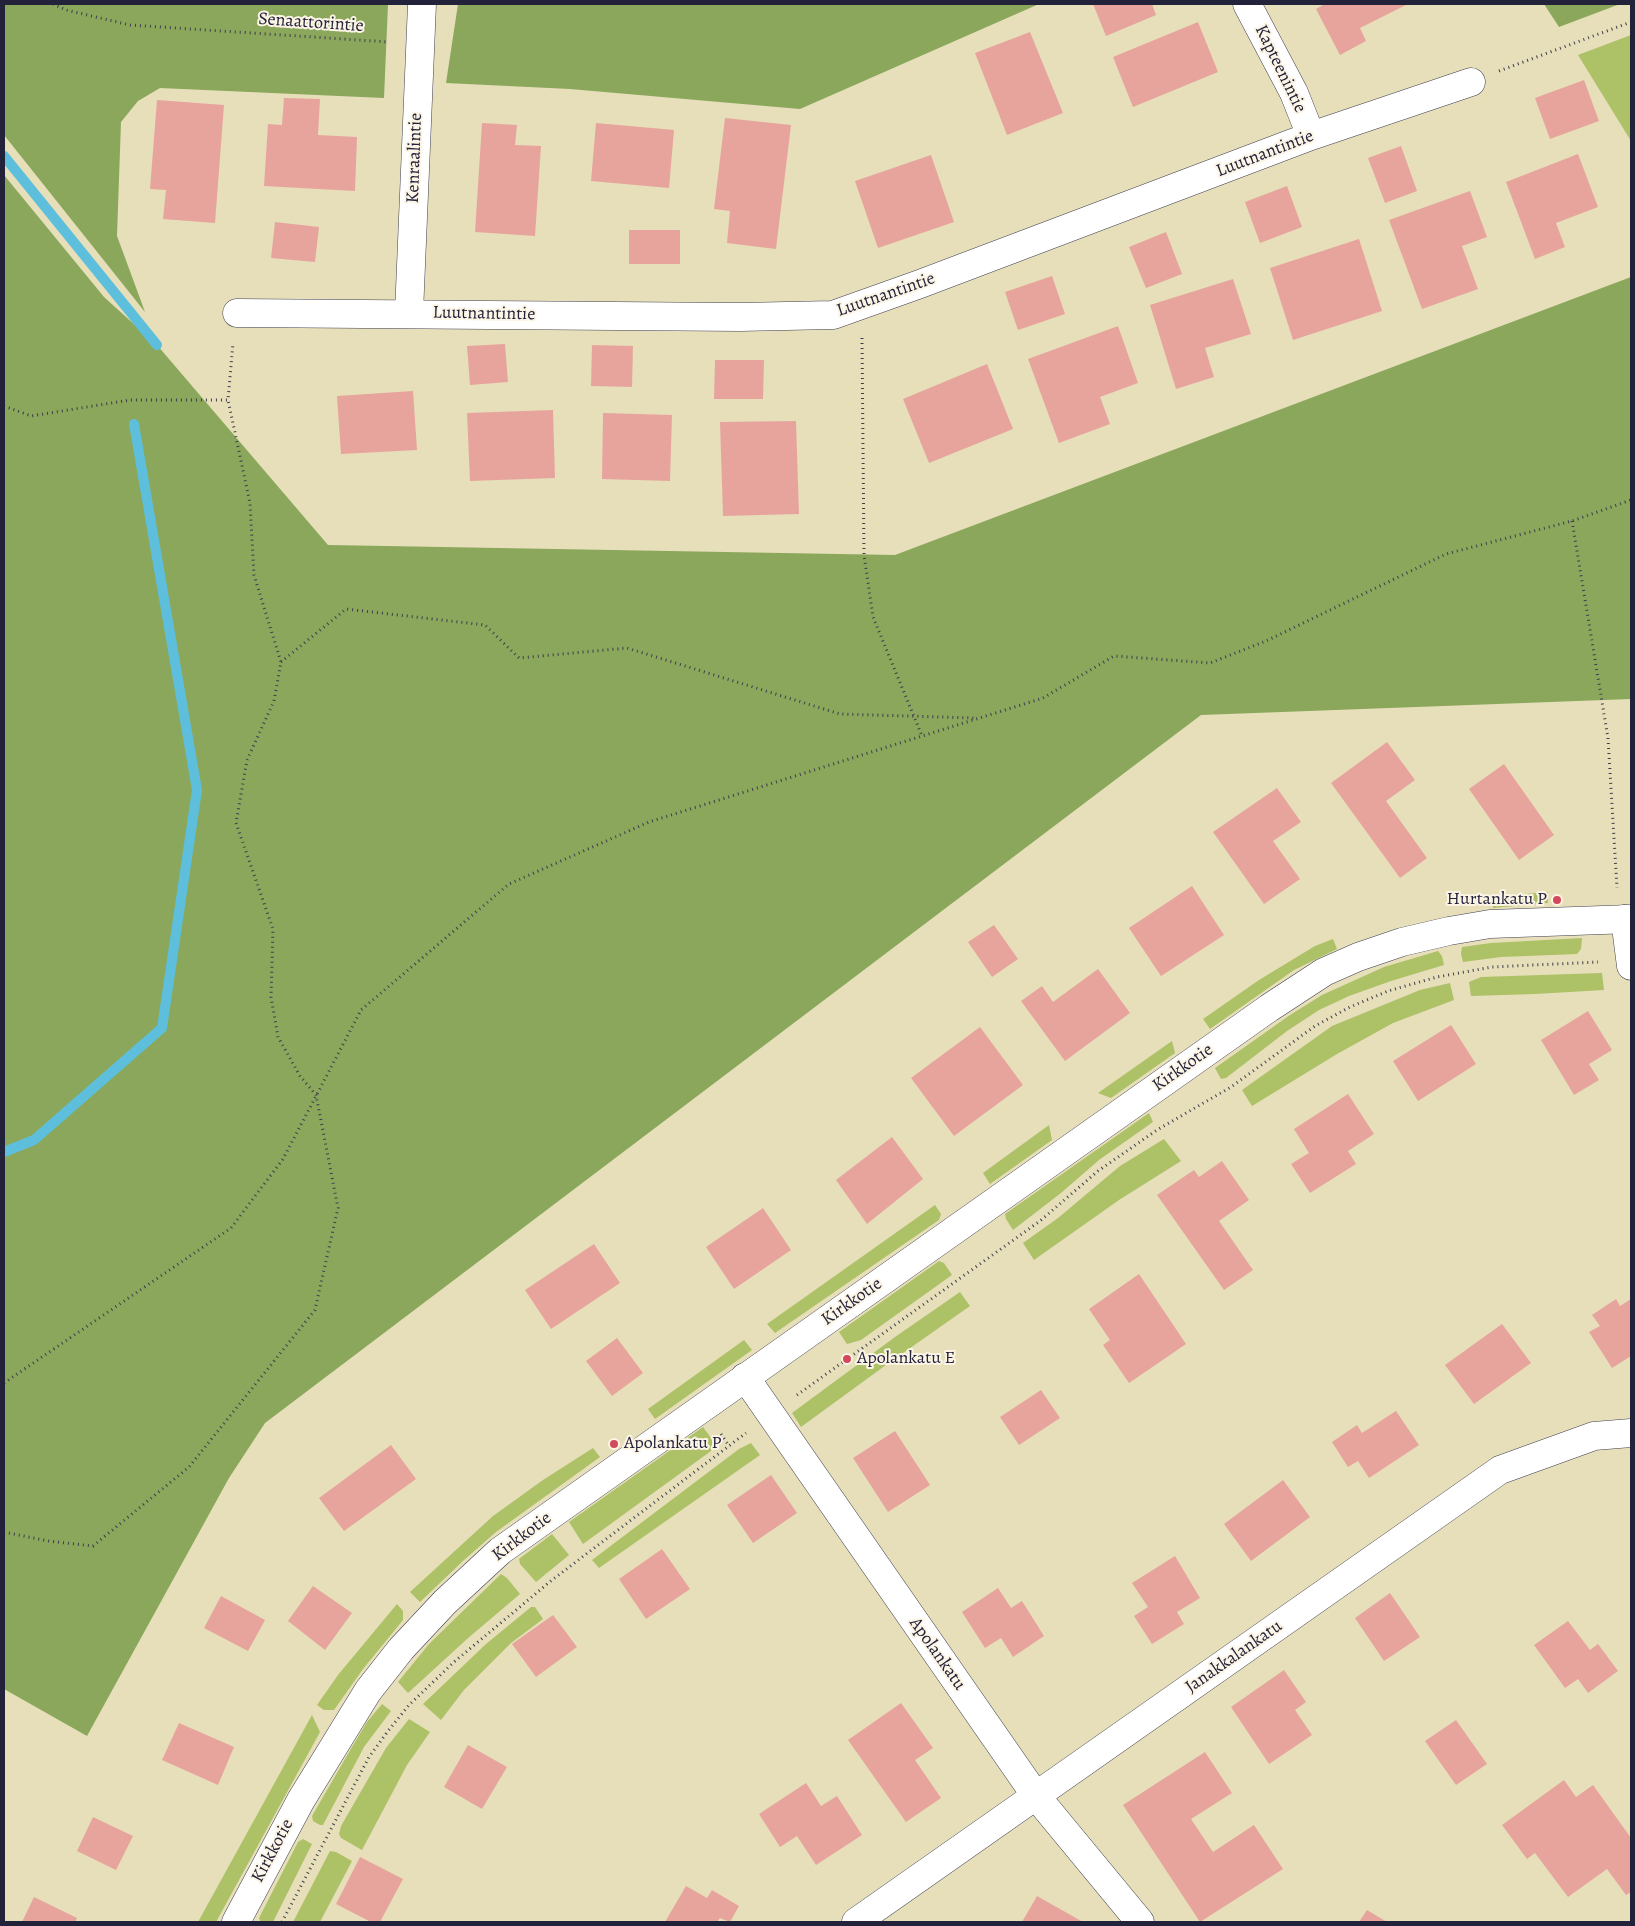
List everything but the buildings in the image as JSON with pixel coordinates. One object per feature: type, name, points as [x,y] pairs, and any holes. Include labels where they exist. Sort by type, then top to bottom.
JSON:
[{"type":"street","name":"Kenraalintie","points":[[408,313],[422,4]]},
{"type":"street","name":"Kapteenintie","points":[[1248,4],[1294,93],[1311,136]]},
{"type":"street","name":"Luutnantintie","points":[[237,313],[740,317],[833,315],[929,281],[1311,136],[1471,82]]},
{"type":"street","name":"Kirkkotie","points":[[236,1922],[301,1800],[368,1691],[401,1649],[438,1609],[500,1551],[1269,1008],[1324,972],[1358,957],[1402,942],[1450,931],[1490,924],[1593,920],[1625,911]]},
{"type":"street","points":[[1625,911],[1631,964]]},
{"type":"street","name":"Apolankatu","points":[[745,1377],[1036,1796],[1140,1922]]},
{"type":"street","name":"Janakkalankatu","points":[[856,1922],[1500,1470],[1594,1436],[1631,1433]]},
{"type":"path","name":"Senaattorintie","points":[[53,4],[66,10],[130,25],[420,44]]},
{"type":"path","points":[[1471,82],[1631,22]]},
{"type":"path","points":[[862,304],[864,555],[874,617],[922,736]]},
{"type":"path","points":[[4,1532],[48,1541],[93,1546],[189,1467],[315,1310],[338,1208],[316,1095],[300,1076],[278,1037],[271,997],[273,929],[236,823],[247,760],[274,701],[281,662],[254,575],[250,503],[228,400],[237,313]]},
{"type":"path","points":[[4,406],[31,416],[130,400],[228,400]]},
{"type":"path","points":[[4,1383],[231,1228],[283,1159],[361,1010],[509,884],[649,822],[1043,698],[1114,656],[1210,663],[1266,641],[1446,554],[1572,521],[1631,500]]},
{"type":"path","points":[[1572,521],[1608,738],[1625,911]]},
{"type":"path","points":[[281,662],[346,609],[485,625],[519,658],[627,648],[840,714],[977,718]]},
{"type":"path","points":[[1592,962],[1593,920]]},
{"type":"path","points":[[282,1922],[369,1756],[409,1705],[454,1662],[552,1580],[770,1415],[1040,1221],[1098,1171],[1157,1130],[1231,1087],[1315,1026],[1350,1007],[1388,991],[1437,977],[1492,967],[1592,962],[1631,964]]},
{"type":"green space","points":[[4,4],[388,4],[384,98],[160,88],[138,101],[121,122],[117,236],[145,312],[4,135]]},
{"type":"green space","points":[[458,4],[1039,4],[800,109],[570,89],[446,83]]},
{"type":"green space","points":[[1544,4],[1620,4],[1559,27]]},
{"type":"green space","points":[[1631,35],[1631,141],[1578,55]]},
{"type":"green space","points":[[4,175],[104,297],[157,345],[328,545],[895,555],[1631,277],[1631,699],[1201,715],[265,1423],[229,1478],[87,1736],[4,1689]]},
{"type":"green space","points":[[1548,892],[1548,903],[1493,908],[1491,897]]},
{"type":"green space","points":[[1582,938],[1581,949],[1577,954],[1501,957],[1463,962],[1461,954],[1462,947],[1491,943]]},
{"type":"green space","points":[[1333,939],[1337,949],[1294,970],[1210,1029],[1203,1019],[1259,980],[1315,946]]},
{"type":"green space","points":[[1438,951],[1442,956],[1444,965],[1349,996],[1319,1010],[1287,1031],[1226,1078],[1221,1079],[1215,1068],[1290,1015],[1322,995],[1384,967]]},
{"type":"green space","points":[[1602,973],[1604,990],[1471,996],[1469,982],[1481,977]]},
{"type":"green space","points":[[1450,983],[1454,1000],[1393,1023],[1337,1054],[1252,1106],[1242,1090],[1332,1026],[1420,990]]},
{"type":"green space","points":[[1172,1041],[1175,1053],[1111,1098],[1098,1093]]},
{"type":"green space","points":[[1149,1113],[1153,1122],[1099,1160],[1061,1193],[1013,1230],[1005,1214]]},
{"type":"green space","points":[[1049,1125],[1052,1140],[990,1184],[983,1173]]},
{"type":"green space","points":[[1164,1139],[1181,1161],[1119,1200],[1034,1260],[1023,1243],[1058,1218],[1120,1166]]},
{"type":"green space","points":[[935,1205],[941,1214],[939,1220],[775,1333],[767,1324]]},
{"type":"green space","points":[[939,1261],[944,1263],[952,1275],[861,1340],[847,1344],[839,1332]]},
{"type":"green space","points":[[960,1292],[970,1306],[801,1427],[792,1413]]},
{"type":"green space","points":[[744,1340],[752,1350],[655,1419],[648,1409]]},
{"type":"green space","points":[[703,1427],[714,1442],[711,1451],[583,1544],[569,1522]]},
{"type":"green space","points":[[751,1443],[760,1455],[599,1568],[592,1560],[739,1449]]},
{"type":"green space","points":[[593,1448],[600,1457],[496,1532],[420,1602],[410,1592],[493,1516],[543,1480]]},
{"type":"green space","points":[[552,1534],[569,1555],[536,1582],[520,1564],[519,1559]]},
{"type":"green space","points":[[501,1574],[507,1578],[520,1594],[408,1693],[398,1682],[429,1644]]},
{"type":"green space","points":[[397,1604],[403,1611],[403,1620],[363,1669],[334,1710],[324,1710],[317,1705],[338,1675]]},
{"type":"green space","points":[[531,1607],[535,1607],[543,1619],[511,1643],[464,1690],[441,1720],[423,1704],[486,1644]]},
{"type":"green space","points":[[382,1704],[391,1711],[364,1747],[323,1825],[320,1825],[313,1821],[312,1816],[367,1722]]},
{"type":"green space","points":[[312,1715],[320,1732],[216,1922],[198,1922]]},
{"type":"green space","points":[[409,1719],[430,1732],[407,1765],[362,1850],[341,1838],[339,1834],[341,1826],[386,1748]]},
{"type":"green space","points":[[303,1839],[312,1844],[273,1922],[261,1922],[259,1918],[298,1842]]},
{"type":"green space","points":[[330,1851],[336,1852],[352,1861],[320,1922],[293,1922]]},
{"type":"waterway","points":[[4,156],[157,345]]},
{"type":"waterway","points":[[4,1152],[34,1140],[162,1028],[197,790],[134,424]]},
{"type":"place","name":"Hurtankatu P","points":[[1557,900]]},
{"type":"place","name":"Apolankatu E","points":[[847,1359]]},
{"type":"place","name":"Apolankatu P","points":[[614,1444]]}]
